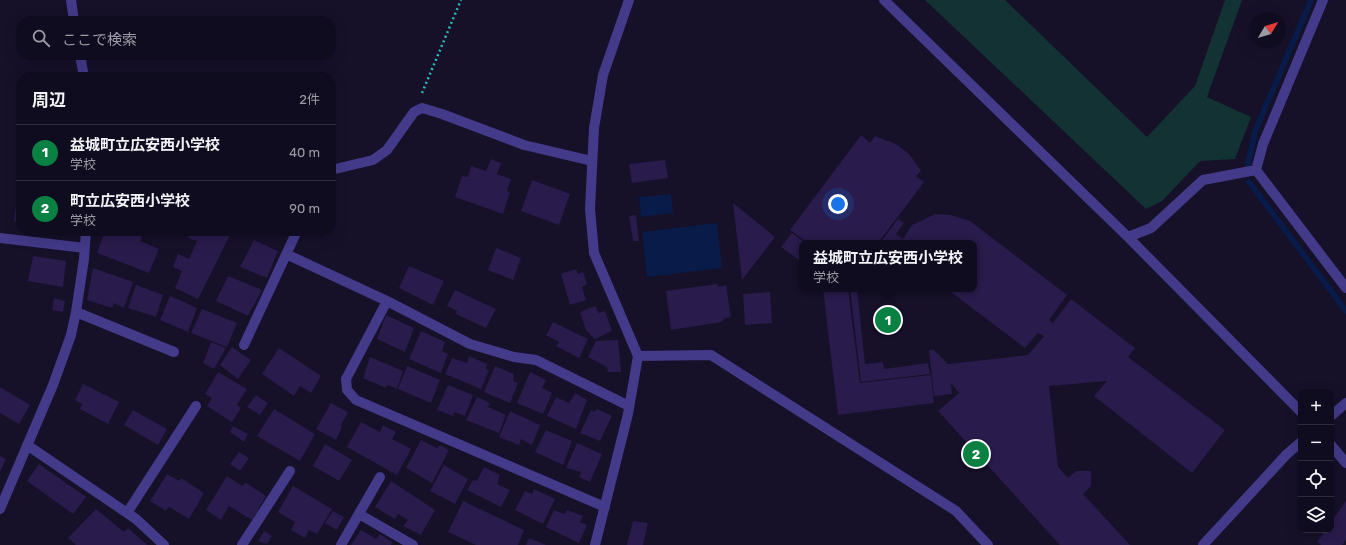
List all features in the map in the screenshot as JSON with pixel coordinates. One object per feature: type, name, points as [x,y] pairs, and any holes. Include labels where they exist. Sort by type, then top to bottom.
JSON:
[{"type":"street","points":[[71,0],[73,16]]},
{"type":"street","points":[[595,545],[629,406],[638,356],[594,253],[590,209],[594,128],[603,75],[629,0]]},
{"type":"street","points":[[884,0],[1128,237],[1298,409]]},
{"type":"street","points":[[1256,170],[1263,144],[1323,0]]},
{"type":"street","points":[[81,60],[83,72]]},
{"type":"street","points":[[336,169],[373,160],[387,150],[414,112],[422,108],[524,145],[592,161]]},
{"type":"street","points":[[1128,237],[1151,228],[1203,180],[1256,170]]},
{"type":"street","points":[[1256,170],[1346,288]]},
{"type":"street","points":[[0,509],[53,385],[71,335],[76,312],[86,236]]},
{"type":"street","points":[[244,345],[295,236]]},
{"type":"street","points":[[0,238],[85,248]]},
{"type":"street","points":[[286,254],[387,301],[470,344],[514,357],[536,360],[629,406]]},
{"type":"street","points":[[387,301],[346,379],[347,390],[356,400],[605,507]]},
{"type":"street","points":[[76,312],[174,352]]},
{"type":"street","points":[[638,356],[711,355],[956,511],[988,545]]},
{"type":"street","points":[[1334,413],[1346,403]]},
{"type":"street","points":[[127,513],[196,406]]},
{"type":"street","points":[[28,445],[136,519],[164,545]]},
{"type":"street","points":[[1203,545],[1287,454],[1298,445]]},
{"type":"street","points":[[1334,449],[1346,463]]},
{"type":"street","points":[[242,545],[290,471]]},
{"type":"street","points":[[341,545],[380,477]]},
{"type":"street","points":[[359,514],[413,545]]},
{"type":"path","points":[[414,112],[461,0]]},
{"type":"green space","points":[[925,0],[1005,0],[1147,137],[1195,86],[1225,0],[1242,0],[1207,97],[1251,117],[1235,159],[1200,161],[1162,201],[1146,209]]},
{"type":"water","points":[[671,194],[673,213],[641,217],[639,197]]},
{"type":"water","points":[[717,223],[722,268],[647,277],[642,232]]},
{"type":"building","points":[[861,135],[870,143],[875,136],[896,144],[909,154],[921,171],[916,176],[924,182],[880,240],[804,240],[790,230]]},
{"type":"building","points":[[491,159],[501,163],[497,174],[511,179],[507,191],[510,192],[503,214],[455,197],[462,176],[468,177],[471,166],[486,171]]},
{"type":"building","points":[[665,160],[668,178],[632,183],[629,164]]},
{"type":"building","points":[[532,180],[570,194],[559,225],[521,211]]},
{"type":"building","points":[[733,203],[775,237],[742,280]]},
{"type":"building","points":[[16,206],[16,221],[14,221]]},
{"type":"building","points":[[935,214],[951,215],[970,221],[1067,295],[1049,320],[1053,323],[1071,299],[1135,348],[1128,357],[1225,430],[1192,473],[1094,396],[1107,381],[1049,386],[1058,467],[1068,478],[1076,471],[1091,471],[1091,486],[1083,494],[1130,545],[1060,545],[938,411],[959,393],[951,383],[952,394],[934,396],[929,350],[934,350],[948,364],[1028,355],[1044,336],[1038,333],[1025,348],[951,292],[977,292],[977,240],[882,240],[898,219],[904,223],[896,234],[903,239],[912,225]]},
{"type":"building","points":[[636,215],[639,241],[633,241],[629,216]]},
{"type":"building","points":[[792,233],[801,240],[799,240],[799,260],[781,247]]},
{"type":"building","points":[[103,236],[142,236],[140,241],[159,249],[149,273],[97,253]]},
{"type":"building","points":[[189,236],[230,236],[198,299],[175,288],[182,271],[173,267],[178,254],[189,259],[197,241],[188,238]]},
{"type":"building","points":[[254,240],[278,251],[267,278],[240,267]]},
{"type":"building","points":[[496,248],[521,258],[513,280],[488,270]]},
{"type":"building","points":[[33,256],[66,261],[63,287],[28,281]]},
{"type":"building","points":[[409,266],[444,281],[433,305],[399,288]]},
{"type":"building","points":[[93,268],[133,282],[124,308],[114,303],[112,308],[87,300]]},
{"type":"building","points":[[576,269],[578,274],[583,272],[587,284],[582,287],[586,300],[570,305],[561,274]]},
{"type":"building","points":[[228,276],[262,290],[248,316],[216,301]]},
{"type":"building","points":[[717,284],[718,287],[726,285],[731,317],[723,319],[722,322],[671,330],[666,291]]},
{"type":"building","points":[[136,285],[163,295],[156,317],[128,308]]},
{"type":"building","points":[[455,290],[496,309],[486,328],[456,314],[457,311],[447,306]]},
{"type":"building","points":[[770,292],[772,323],[745,325],[743,294]]},
{"type":"building","points":[[823,292],[848,292],[860,383],[931,375],[934,403],[838,415]]},
{"type":"building","points":[[850,292],[857,292],[865,364],[883,362],[884,369],[928,363],[930,374],[861,382]]},
{"type":"building","points":[[170,296],[197,308],[188,332],[160,320]]},
{"type":"building","points":[[54,298],[65,301],[63,312],[52,310]]},
{"type":"building","points":[[595,306],[599,313],[605,311],[612,331],[595,339],[586,330],[580,312]]},
{"type":"building","points":[[202,309],[237,323],[227,347],[191,333]]},
{"type":"building","points":[[386,315],[414,328],[405,352],[377,339]]},
{"type":"building","points":[[553,322],[588,339],[579,358],[556,346],[559,342],[546,335]]},
{"type":"building","points":[[421,331],[445,342],[442,351],[448,354],[441,373],[409,359]]},
{"type":"building","points":[[618,340],[621,372],[608,372],[607,367],[588,357],[596,341]]},
{"type":"building","points":[[211,342],[226,348],[214,369],[203,363]]},
{"type":"building","points":[[232,347],[251,360],[238,379],[220,365]]},
{"type":"building","points":[[279,348],[321,376],[311,393],[300,386],[294,396],[262,374]]},
{"type":"building","points":[[469,356],[487,364],[486,369],[489,370],[481,389],[445,374],[452,358],[467,363]]},
{"type":"building","points":[[370,357],[403,371],[397,389],[388,385],[386,388],[363,378]]},
{"type":"building","points":[[407,366],[440,380],[431,403],[398,389]]},
{"type":"building","points":[[495,366],[514,374],[513,381],[518,383],[510,403],[484,392]]},
{"type":"building","points":[[218,372],[247,389],[237,405],[241,408],[232,422],[207,406],[212,398],[205,394]]},
{"type":"building","points":[[530,372],[546,380],[542,388],[552,393],[543,414],[517,403]]},
{"type":"building","points":[[83,384],[119,402],[108,424],[80,409],[82,404],[75,400]]},
{"type":"building","points":[[448,385],[473,395],[465,416],[454,412],[453,416],[437,410]]},
{"type":"building","points":[[0,387],[30,405],[19,424],[0,413]]},
{"type":"building","points":[[575,393],[587,400],[576,429],[547,416],[556,397],[569,403]]},
{"type":"building","points":[[256,395],[268,403],[260,415],[247,407]]},
{"type":"building","points":[[477,397],[490,403],[488,407],[506,415],[499,433],[466,420]]},
{"type":"building","points":[[331,403],[348,412],[341,425],[342,427],[336,440],[316,429]]},
{"type":"building","points":[[274,409],[315,434],[300,461],[257,436]]},
{"type":"building","points":[[597,409],[612,416],[600,441],[580,433],[591,410],[594,412]]},
{"type":"building","points":[[133,410],[167,429],[158,445],[124,425]]},
{"type":"building","points":[[510,411],[540,425],[532,445],[521,439],[519,445],[499,437]]},
{"type":"building","points":[[361,422],[380,432],[383,425],[396,432],[392,439],[411,449],[397,475],[347,447]]},
{"type":"building","points":[[233,426],[248,434],[244,442],[230,432]]},
{"type":"building","points":[[546,430],[572,441],[563,465],[535,452]]},
{"type":"building","points":[[421,440],[437,448],[440,445],[449,450],[432,483],[406,468]]},
{"type":"building","points":[[577,443],[602,454],[590,482],[579,477],[581,472],[566,468]]},
{"type":"building","points":[[325,444],[352,460],[339,481],[313,466]]},
{"type":"building","points":[[239,452],[249,458],[240,471],[230,464]]},
{"type":"building","points":[[0,456],[6,459],[0,472]]},
{"type":"building","points":[[39,464],[86,497],[73,514],[27,481]]},
{"type":"building","points":[[444,465],[468,479],[455,504],[430,491]]},
{"type":"building","points":[[484,467],[500,475],[497,484],[510,490],[501,507],[467,490],[473,480],[477,481]]},
{"type":"building","points":[[167,474],[179,481],[181,478],[204,493],[189,519],[169,507],[166,511],[150,501]]},
{"type":"building","points":[[227,476],[242,486],[246,483],[266,496],[252,520],[229,506],[221,520],[206,510]]},
{"type":"building","points":[[391,481],[435,510],[421,535],[403,526],[408,520],[398,514],[395,519],[375,507]]},
{"type":"building","points":[[293,486],[332,509],[317,534],[309,530],[305,538],[291,530],[295,522],[278,512]]},
{"type":"building","points":[[534,489],[555,499],[543,524],[515,510],[525,491],[532,494]]},
{"type":"building","points":[[463,501],[524,530],[518,545],[476,545],[448,532]]},
{"type":"building","points":[[1346,501],[1346,540],[1342,545],[1321,545],[1317,542],[1324,533],[1334,533],[1334,518]]},
{"type":"building","points":[[96,509],[124,532],[128,528],[147,545],[76,545],[68,538]]},
{"type":"building","points":[[554,510],[565,514],[567,510],[583,516],[580,522],[587,525],[579,543],[546,527]]},
{"type":"building","points":[[333,511],[344,517],[337,530],[325,523]]},
{"type":"building","points":[[633,521],[648,523],[643,545],[627,545]]},
{"type":"building","points":[[361,530],[376,539],[380,534],[392,542],[391,545],[351,545]]},
{"type":"building","points":[[264,531],[272,536],[267,544],[258,541]]},
{"type":"building","points":[[529,538],[546,545],[526,545]]},
{"type":"waterway","points":[[1248,164],[1255,132],[1311,0]]},
{"type":"waterway","points":[[1249,182],[1346,311]]},
{"type":"place","name":"益城町立広安西小学校","points":[[888,320]]},
{"type":"place","name":"町立広安西小学校","points":[[976,454]]}]
